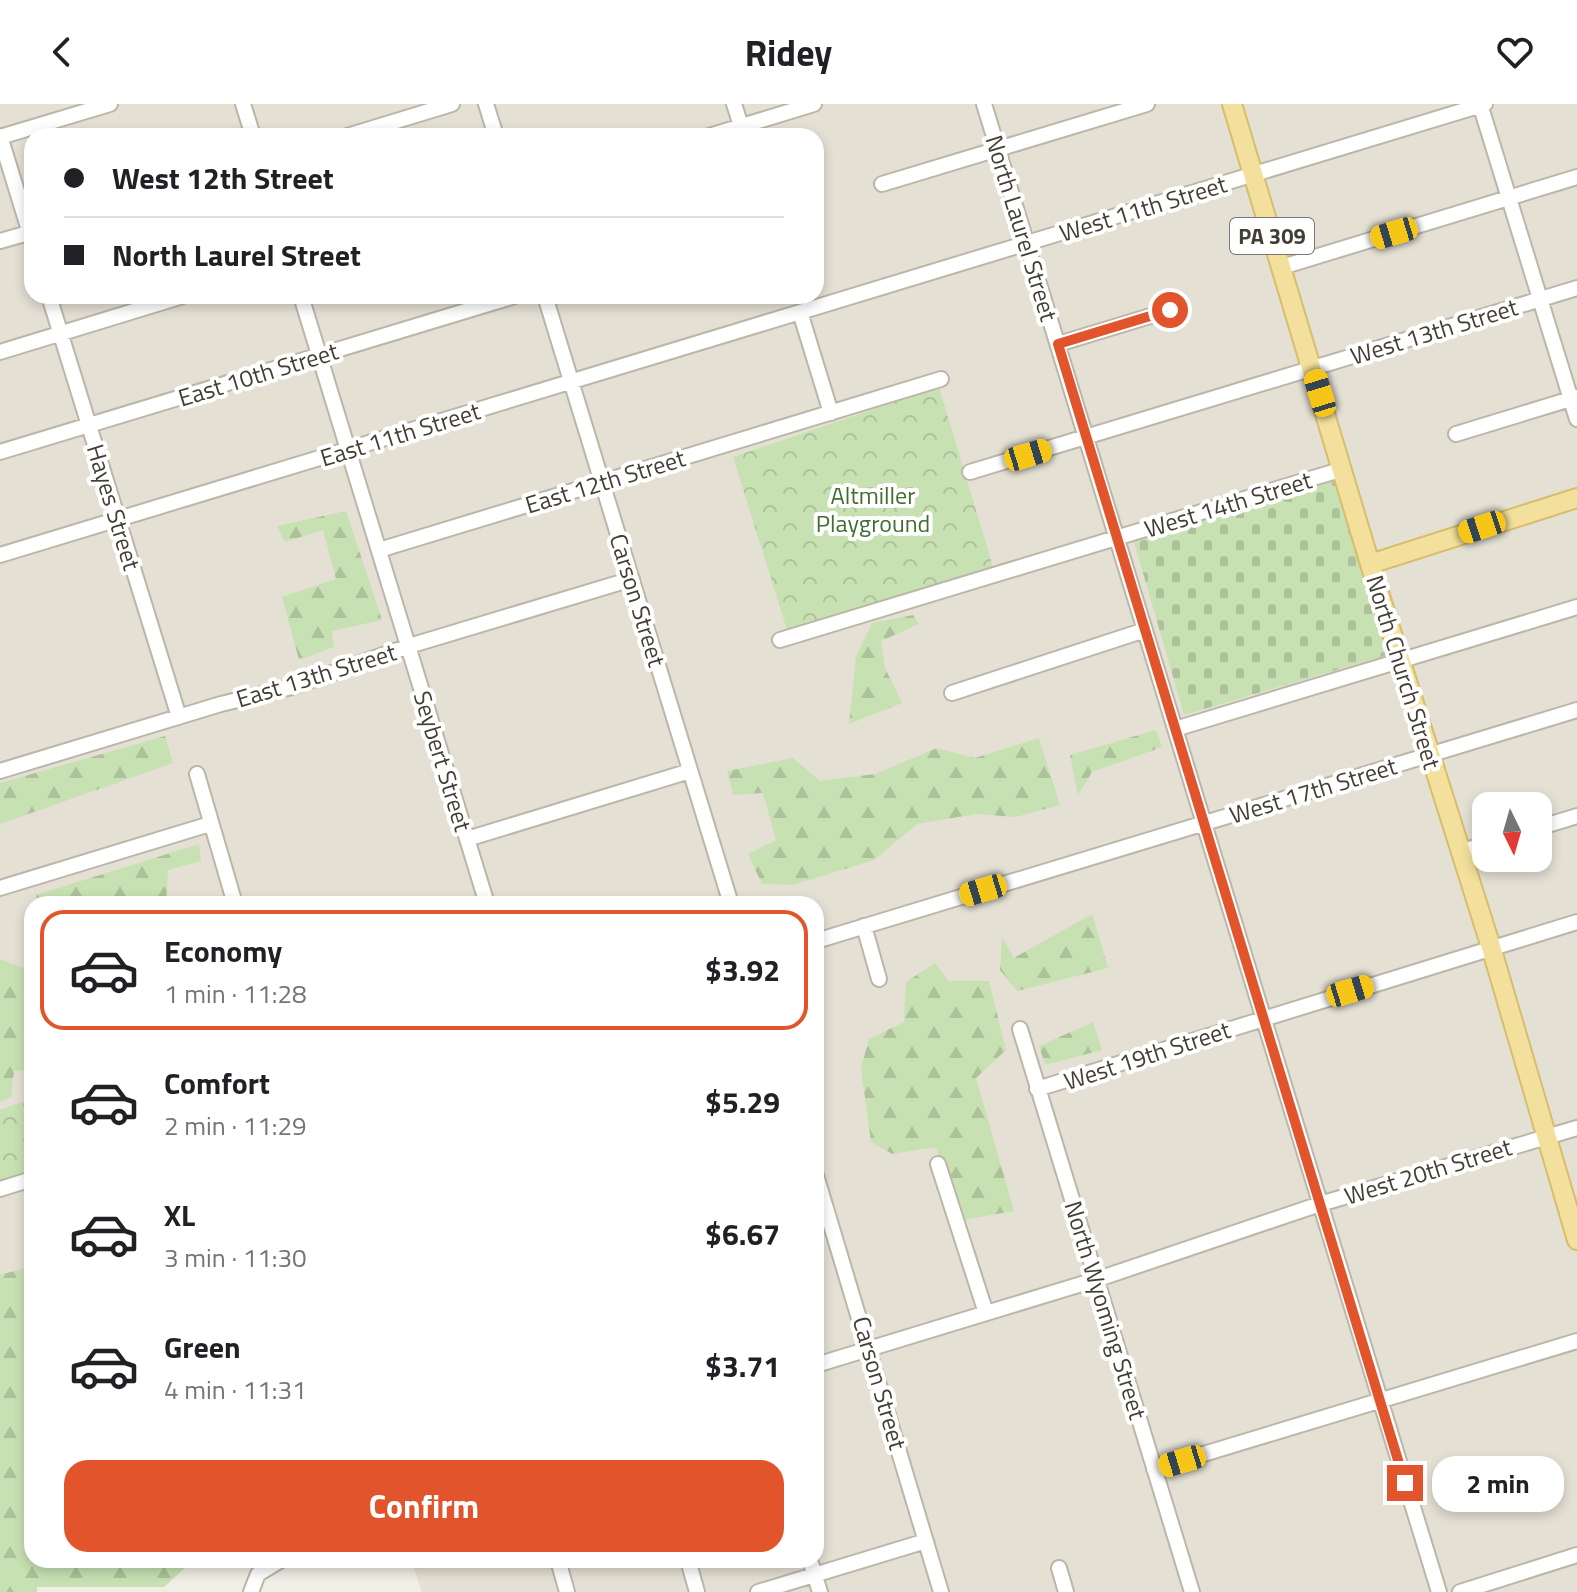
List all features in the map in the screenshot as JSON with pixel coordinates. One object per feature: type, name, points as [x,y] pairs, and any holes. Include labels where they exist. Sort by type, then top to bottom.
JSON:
[{"type":"main road","name":"North Church Street","points":[[1232,104],[1370,564],[1491,947],[1577,1240]]},
{"type":"main road","points":[[1370,564],[1577,498]]},
{"type":"street","points":[[30,128],[110,104]]},
{"type":"street","points":[[243,104],[250,128]]},
{"type":"street","points":[[373,128],[452,104]]},
{"type":"street","points":[[486,104],[494,128]]},
{"type":"street","points":[[734,104],[741,126]]},
{"type":"street","points":[[735,128],[814,104]]},
{"type":"street","name":"North Laurel Street","points":[[984,104],[1439,1592]]},
{"type":"street","points":[[882,184],[1147,104]]},
{"type":"street","points":[[1482,104],[1540,299],[1574,398],[1577,419]]},
{"type":"street","name":"West 11th Street","points":[[800,312],[1482,104]]},
{"type":"street","points":[[24,130],[0,137],[24,213]]},
{"type":"street","points":[[1282,267],[1577,177]]},
{"type":"street","points":[[0,241],[24,236]]},
{"type":"street","name":"West 13th Street","points":[[970,472],[1577,288]]},
{"type":"street","name":"Hayes Street","points":[[51,304],[179,717]]},
{"type":"street","points":[[0,352],[156,304]]},
{"type":"street","name":"Seybert Street","points":[[304,304],[485,896]]},
{"type":"street","name":"East 10th Street","points":[[0,452],[489,304]]},
{"type":"street","name":"Carson Street","points":[[547,304],[729,896]]},
{"type":"street","points":[[1058,344],[1170,310]]},
{"type":"street","points":[[800,312],[831,413]]},
{"type":"street","name":"East 11th Street","points":[[0,555],[800,312]]},
{"type":"street","name":"East 12th Street","points":[[379,550],[941,379]]},
{"type":"street","points":[[1456,434],[1574,398]]},
{"type":"street","name":"West 14th Street","points":[[780,640],[1343,469]]},
{"type":"street","name":"East 13th Street","points":[[0,771],[179,717],[292,687],[409,646],[632,579]]},
{"type":"street","points":[[1175,729],[1577,607]]},
{"type":"street","points":[[952,693],[1145,630]]},
{"type":"street","name":"West 17th Street","points":[[824,938],[1577,710]]},
{"type":"street","points":[[467,839],[690,771]]},
{"type":"street","points":[[197,774],[232,896]]},
{"type":"street","points":[[1552,824],[1577,816]]},
{"type":"street","points":[[0,888],[210,824]]},
{"type":"street","points":[[1459,852],[1472,848]]},
{"type":"street","name":"West 19th Street","points":[[1037,1089],[1577,922]]},
{"type":"street","points":[[864,926],[879,979]]},
{"type":"street","name":"North Wyoming Street","points":[[1020,1029],[1192,1592]]},
{"type":"street","name":"West 20th Street","points":[[824,1363],[1098,1279],[1320,1204],[1577,1128]]},
{"type":"street","points":[[938,1164],[986,1313]]},
{"type":"street","points":[[0,1189],[24,1182]]},
{"type":"street","name":"Carson Street","points":[[824,1200],[871,1348],[941,1592]]},
{"type":"street","points":[[1154,1469],[1577,1341]]},
{"type":"street","points":[[758,1592],[926,1541]]},
{"type":"street","points":[[1460,1592],[1577,1555]]},
{"type":"street","points":[[251,1592],[258,1574],[268,1568]]},
{"type":"street","points":[[560,1568],[567,1592]]},
{"type":"street","points":[[690,1568],[697,1592]]},
{"type":"street","points":[[812,1568],[820,1592]]},
{"type":"street","points":[[1059,1568],[1066,1592]]},
{"type":"shaded area","points":[[0,104],[1577,104],[1577,1592],[422,1592],[414,1568],[824,1568],[824,896],[24,896],[24,1290],[0,1298]]},
{"type":"green space","name":"Altmiller Playground","points":[[939,387],[994,570],[788,633],[733,457]]},
{"type":"green space","points":[[1334,478],[1387,655],[1184,715],[1133,538]]},
{"type":"green space","points":[[346,511],[382,620],[332,631],[334,647],[299,660],[282,597],[336,579],[323,530],[285,542],[277,526]]},
{"type":"green space","points":[[913,615],[919,624],[881,641],[885,668],[902,703],[849,724],[856,656],[872,623]]},
{"type":"green space","points":[[1156,730],[1162,747],[1092,772],[1078,795],[1070,755]]},
{"type":"green space","points":[[165,736],[173,763],[0,824],[0,783]]},
{"type":"green space","points":[[1039,738],[1060,805],[1016,817],[976,814],[917,824],[874,860],[793,885],[762,884],[748,854],[776,840],[763,793],[733,795],[727,771],[793,758],[820,781],[875,774],[937,748],[975,758]]},
{"type":"green space","points":[[199,844],[201,861],[168,870],[166,896],[36,895]]},
{"type":"green space","points":[[1092,914],[1108,968],[1017,991],[1000,970],[1002,937],[1014,958]]},
{"type":"green space","points":[[0,959],[24,968],[24,1070],[14,1071],[11,1097],[0,1102]]},
{"type":"green space","points":[[935,963],[949,981],[989,981],[1006,1050],[976,1078],[1014,1211],[963,1220],[936,1147],[892,1154],[871,1142],[861,1068],[869,1039],[904,1022],[906,982]]},
{"type":"green space","points":[[1093,1022],[1102,1050],[1045,1065],[1039,1046]]},
{"type":"green space","points":[[24,1101],[24,1175],[0,1182],[0,1110]]},
{"type":"green space","points":[[24,1268],[24,1568],[185,1568],[164,1587],[37,1587],[37,1592],[0,1592],[0,1275]]},
{"type":"route","points":[[1170,310],[1058,344],[1405,1483]]}]
